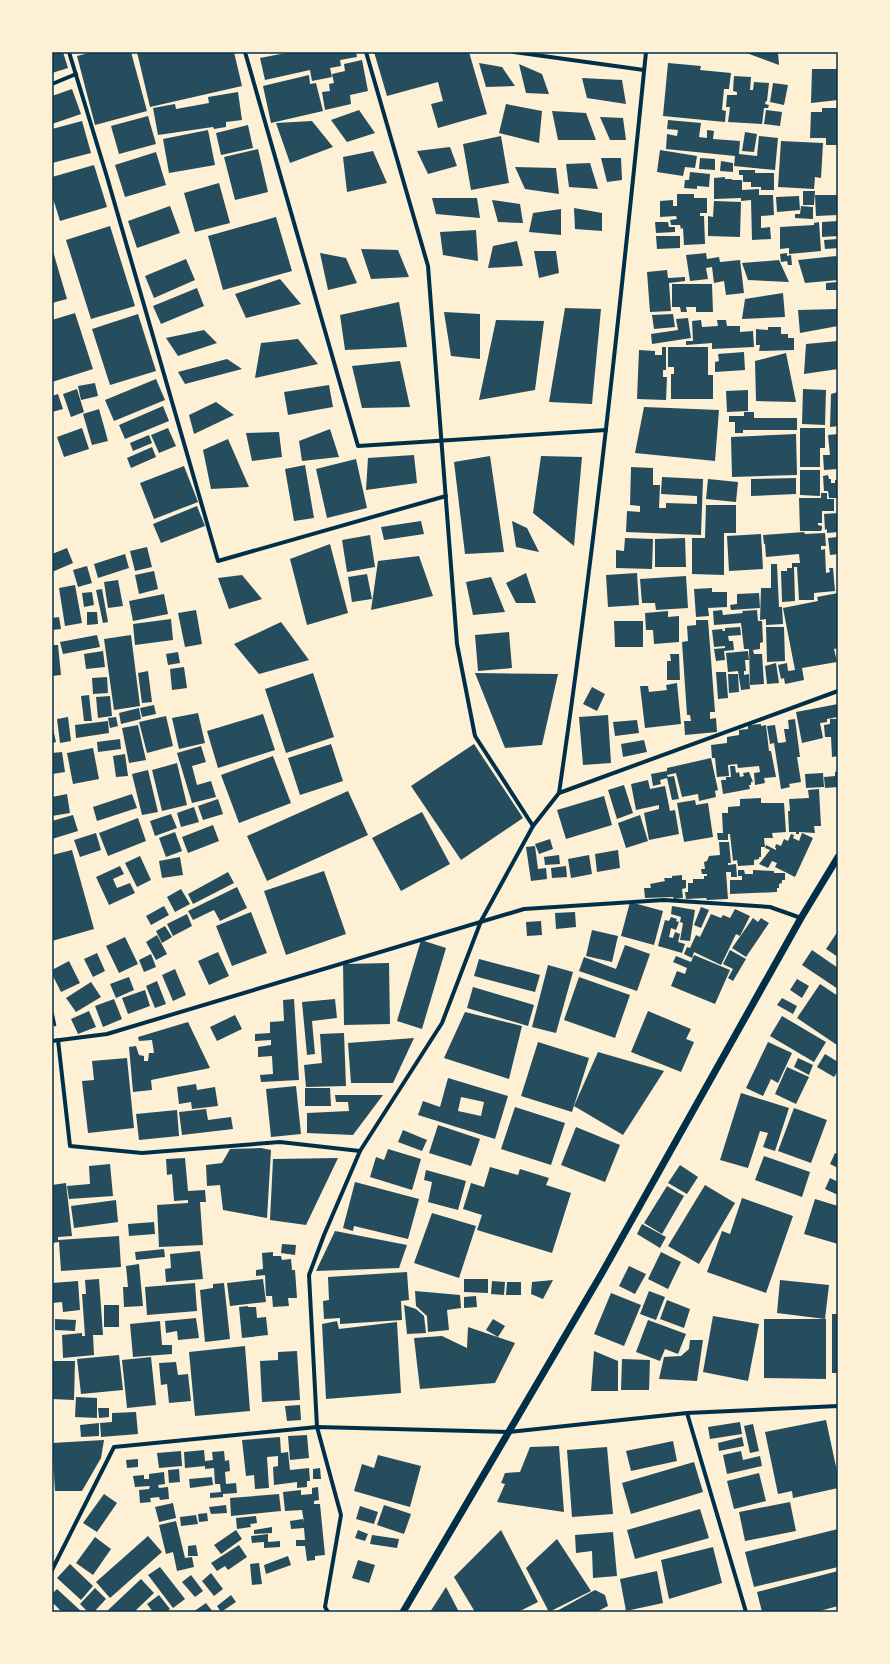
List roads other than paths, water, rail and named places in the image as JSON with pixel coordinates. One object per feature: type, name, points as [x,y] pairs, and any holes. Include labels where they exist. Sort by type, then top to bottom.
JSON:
[{"type":"street","points":[[69,52],[218,561],[446,496]]},
{"type":"street","points":[[246,52],[358,446],[606,430]]},
{"type":"street","points":[[366,52],[428,266],[457,644],[475,736],[533,826]]},
{"type":"street","points":[[514,52],[644,70]]},
{"type":"street","points":[[328,1612],[325,1607],[341,1515],[317,1427],[308,1275],[360,1151],[442,1023],[481,922],[533,826],[559,793],[573,702],[606,430],[646,52]]},
{"type":"street","points":[[52,84],[76,74]]},
{"type":"street","points":[[559,793],[838,691]]},
{"type":"street","points":[[402,1612],[602,1273],[801,918],[838,857]]},
{"type":"street","points":[[52,1041],[107,1034],[524,909],[664,900],[770,907],[801,918]]},
{"type":"street","points":[[58,1040],[70,1146],[142,1153],[280,1142],[360,1151]]},
{"type":"street","points":[[52,1570],[114,1447],[317,1427],[509,1432],[687,1413],[838,1406]]},
{"type":"street","points":[[687,1413],[746,1612]]}]
